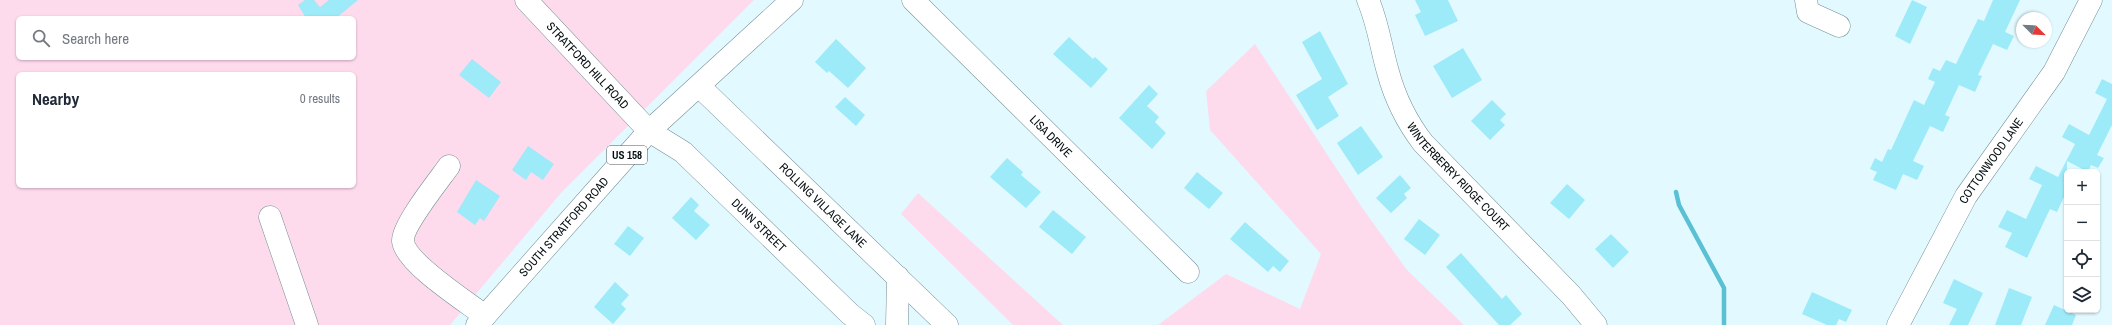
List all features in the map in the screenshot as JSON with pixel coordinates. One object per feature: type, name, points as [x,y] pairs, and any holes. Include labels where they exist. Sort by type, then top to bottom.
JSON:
[{"type":"street","name":"STRATFORD HILL ROAD","points":[[526,0],[649,131]]},
{"type":"street","name":"SOUTH STRATFORD ROAD","points":[[481,322],[649,131],[792,0]]},
{"type":"street","name":"LISA DRIVE","points":[[914,0],[1188,272]]},
{"type":"street","name":"WINTERBERRY RIDGE COURT","points":[[1368,0],[1376,22],[1392,86],[1411,127],[1423,143],[1571,295],[1596,325]]},
{"type":"street","points":[[1806,0],[1808,12],[1839,26]]},
{"type":"street","name":"COTTONWOOD LANE","points":[[1898,325],[1966,196],[2054,72],[2090,0]]},
{"type":"street","name":"ROLLING VILLAGE LANE","points":[[699,86],[947,325]]},
{"type":"street","name":"DUNN STREET","points":[[649,131],[683,152],[850,314],[864,325]]},
{"type":"street","points":[[449,166],[408,225],[403,240],[407,254],[481,322]]},
{"type":"street","points":[[270,217],[307,325]]},
{"type":"street","points":[[897,325],[898,277]]},
{"type":"shaded area","points":[[0,0],[754,0],[561,193],[450,325],[0,325]]},
{"type":"shaded area","points":[[1255,44],[1363,209],[1407,270],[1464,325],[1158,325],[1226,274],[1300,309],[1321,254],[1210,130],[1206,91]]},
{"type":"shaded area","points":[[918,193],[1063,325],[1013,325],[901,214]]},
{"type":"building","points":[[305,0],[314,0],[320,7],[329,0],[358,0],[338,16],[305,16],[298,5]]},
{"type":"building","points":[[1415,0],[1448,0],[1458,21],[1425,36],[1415,15],[1421,12]]},
{"type":"building","points":[[1912,0],[1927,7],[1910,44],[1895,36]]},
{"type":"building","points":[[1993,0],[2020,0],[2005,32],[2014,36],[2007,50],[1993,44],[1978,75],[1982,76],[1975,92],[1959,85],[1945,115],[1950,117],[1943,132],[1930,126],[1913,161],[1924,166],[1917,180],[1903,174],[1896,190],[1873,180],[1877,172],[1870,169],[1875,158],[1882,162],[1888,149],[1891,150],[1914,100],[1924,105],[1935,82],[1928,79],[1933,68],[1940,71],[1946,60],[1956,64],[1978,19],[1984,21]]},
{"type":"building","points":[[1320,31],[1348,84],[1328,97],[1339,116],[1317,130],[1296,95],[1322,79],[1302,42]]},
{"type":"building","points":[[1069,37],[1093,59],[1095,57],[1108,69],[1091,88],[1053,54]]},
{"type":"building","points":[[836,39],[866,68],[848,88],[829,71],[827,73],[815,62]]},
{"type":"building","points":[[1463,48],[1482,80],[1452,98],[1433,66]]},
{"type":"building","points":[[472,59],[501,82],[489,98],[459,75]]},
{"type":"building","points":[[2102,79],[2112,84],[2112,125],[2097,155],[2104,158],[2098,168],[2091,165],[2089,169],[2082,169],[2067,161],[2067,169],[2064,169],[2064,197],[2057,212],[2050,209],[2027,258],[2005,247],[2012,233],[1998,227],[2007,210],[2026,219],[2042,185],[2029,179],[2036,166],[2058,177],[2075,144],[2062,137],[2069,124],[2089,135],[2107,99],[2095,93]]},
{"type":"building","points":[[1149,85],[1158,94],[1147,106],[1159,117],[1155,122],[1166,133],[1152,149],[1119,118]]},
{"type":"building","points":[[845,97],[865,115],[856,126],[835,107]]},
{"type":"building","points":[[1492,100],[1506,114],[1500,120],[1505,125],[1490,140],[1471,121]]},
{"type":"building","points":[[1361,126],[1383,157],[1358,175],[1337,143]]},
{"type":"building","points":[[528,146],[554,164],[543,180],[531,172],[526,180],[512,170]]},
{"type":"building","points":[[1007,158],[1023,172],[1021,175],[1041,192],[1026,208],[990,177]]},
{"type":"building","points":[[1197,172],[1223,193],[1209,209],[1184,188]]},
{"type":"building","points":[[1400,175],[1411,188],[1404,194],[1407,198],[1391,213],[1376,198]]},
{"type":"building","points":[[476,180],[500,196],[484,221],[480,218],[475,225],[457,212]]},
{"type":"building","points":[[1567,184],[1585,200],[1569,219],[1550,203]]},
{"type":"building","points":[[691,197],[699,205],[694,211],[710,225],[696,240],[672,218]]},
{"type":"building","points":[[1053,210],[1086,237],[1072,254],[1039,227]]},
{"type":"building","points":[[1419,219],[1440,235],[1425,255],[1404,239]]},
{"type":"building","points":[[1245,222],[1289,261],[1280,272],[1273,266],[1268,272],[1230,239]]},
{"type":"building","points":[[628,226],[644,238],[630,256],[614,244]]},
{"type":"building","points":[[1611,234],[1629,252],[1613,268],[1595,249]]},
{"type":"building","points":[[1461,253],[1502,299],[1506,295],[1522,314],[1510,325],[1499,325],[1446,267]]},
{"type":"building","points":[[1954,279],[1983,293],[1968,325],[1949,325],[1957,309],[1943,303]]},
{"type":"building","points":[[615,282],[629,295],[621,304],[626,309],[613,324],[594,307]]},
{"type":"building","points":[[2009,288],[2032,297],[2021,325],[1995,325]]},
{"type":"building","points":[[1812,292],[1852,310],[1846,322],[1839,319],[1836,325],[1827,325],[1802,314]]},
{"type":"building","points":[[2054,305],[2064,310],[2064,313],[2072,313],[2076,315],[2072,325],[2045,325]]},
{"type":"waterway","points":[[1676,192],[1679,205],[1724,288],[1724,325]]}]
